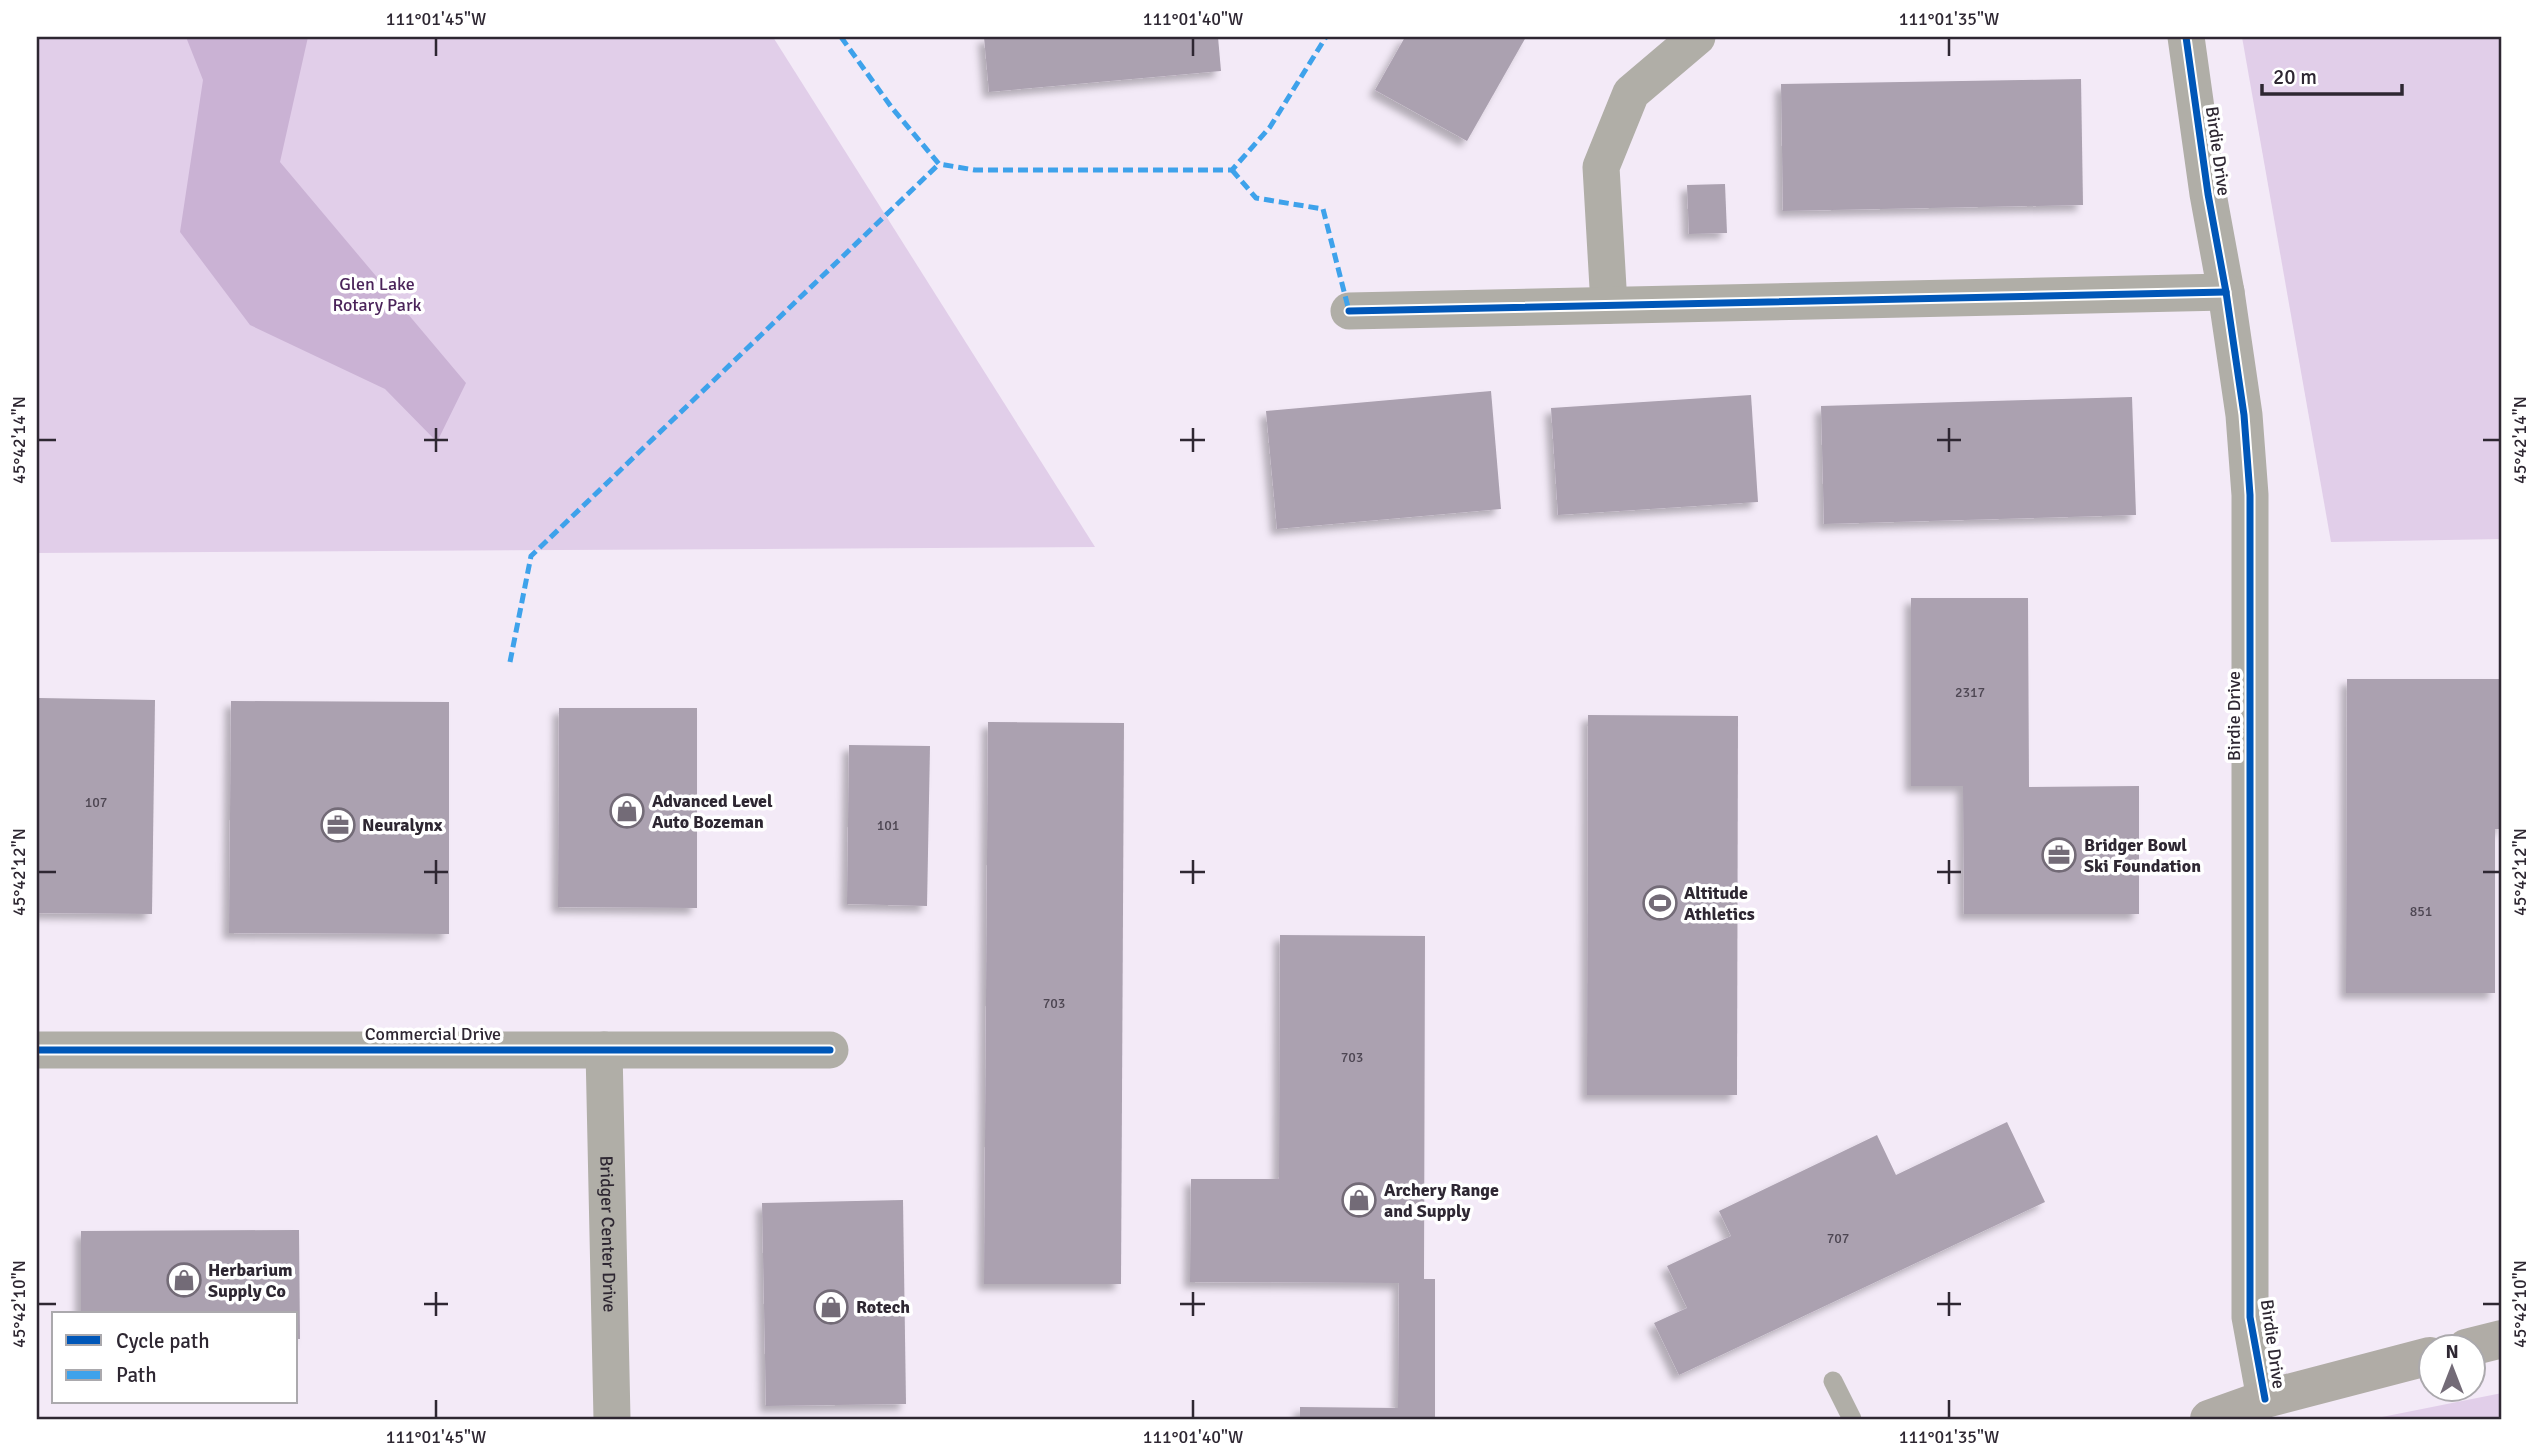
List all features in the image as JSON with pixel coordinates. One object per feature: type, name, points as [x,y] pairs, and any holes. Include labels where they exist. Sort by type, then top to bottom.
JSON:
[{"type":"main road","points":[[2209,1419],[2265,1399],[2416,1360]]},
{"type":"street","points":[[1609,305],[1601,167],[1631,93],[1697,37]]},
{"type":"street","name":"Birdie Drive","points":[[2186,37],[2244,415],[2250,495],[2250,1317],[2265,1399]]},
{"type":"street","points":[[1349,311],[2226,292]]},
{"type":"street","name":"Commercial Drive","points":[[37,1050],[830,1050]]},
{"type":"street","name":"Bridger Center Drive","points":[[604,1050],[612,1419]]},
{"type":"lane","points":[[1833,1381],[1852,1419]]},
{"type":"green space","name":"Glen Lake Rotary Park","points":[[37,37],[773,37],[1095,547],[37,553]]},
{"type":"green space","points":[[2242,37],[2502,37],[2502,539],[2331,542]]},
{"type":"green space","points":[[2502,1393],[2502,1419],[2372,1419],[2447,1404],[2486,1404],[2486,1396]]},
{"type":"shaded area","points":[[186,37],[308,37],[280,162],[466,383],[437,442],[385,389],[250,325],[180,232],[203,80]]},
{"type":"building","points":[[984,37],[1218,37],[1221,71],[989,92]]},
{"type":"building","points":[[1405,37],[1526,37],[1467,141],[1375,90]]},
{"type":"building","points":[[2081,79],[2083,205],[1783,211],[1781,84]]},
{"type":"building","points":[[1725,184],[1727,233],[1689,234],[1687,185]]},
{"type":"building","points":[[1491,391],[1501,509],[1277,529],[1266,411]]},
{"type":"building","points":[[1751,395],[1758,502],[1558,515],[1551,408]]},
{"type":"building","points":[[2132,397],[2136,515],[1824,524],[1821,406]]},
{"type":"building","points":[[1911,598],[2028,598],[2029,787],[2139,786],[2139,914],[1964,914],[1963,786],[1911,786]]},
{"type":"building","points":[[2347,679],[2502,679],[2502,829],[2495,829],[2495,993],[2346,993]]},
{"type":"building","points":[[39,698],[155,700],[152,914],[37,913]]},
{"type":"building","points":[[231,701],[449,702],[449,934],[229,933]]},
{"type":"building","points":[[559,708],[697,708],[697,908],[558,907]]},
{"type":"building","points":[[1588,715],[1738,716],[1737,1095],[1587,1095]]},
{"type":"building","points":[[988,722],[1124,723],[1121,1284],[984,1284]]},
{"type":"building","points":[[849,745],[930,746],[927,906],[847,904]]},
{"type":"building","points":[[1280,935],[1425,936],[1424,1279],[1435,1279],[1435,1419],[1300,1419],[1300,1407],[1398,1408],[1399,1283],[1190,1282],[1191,1179],[1279,1179]]},
{"type":"building","points":[[2007,1122],[2045,1202],[1679,1375],[1654,1323],[1687,1308],[1667,1266],[1731,1236],[1719,1211],[1877,1135],[1896,1175]]},
{"type":"building","points":[[903,1200],[906,1404],[766,1406],[762,1203]]},
{"type":"building","points":[[299,1230],[300,1339],[298,1312],[81,1312],[81,1231]]},
{"type":"marked path","points":[[841,37],[892,108],[939,164],[975,170],[1232,170],[1270,127],[1326,37]]},
{"type":"marked path","points":[[510,662],[531,556],[939,164]]},
{"type":"marked path","points":[[1232,170],[1256,198],[1323,209],[1349,311]]},
{"type":"cycle path","points":[[2186,37],[2244,415],[2250,495],[2250,1317],[2265,1399]]},
{"type":"cycle path","points":[[1349,311],[2226,292]]},
{"type":"cycle path","points":[[37,1050],[830,1050]]},
{"type":"place","name":"Advanced Level Auto Bozeman","points":[[627,811]]},
{"type":"place","name":"Neuralynx","points":[[338,825]]},
{"type":"place","name":"Bridger Bowl Ski Foundation","points":[[2059,855]]},
{"type":"place","name":"Altitude Athletics","points":[[1660,903]]},
{"type":"place","name":"Archery Range and Supply","points":[[1359,1200]]},
{"type":"place","name":"Herbarium Supply Co","points":[[184,1280]]},
{"type":"place","name":"Rotech","points":[[831,1307]]}]
